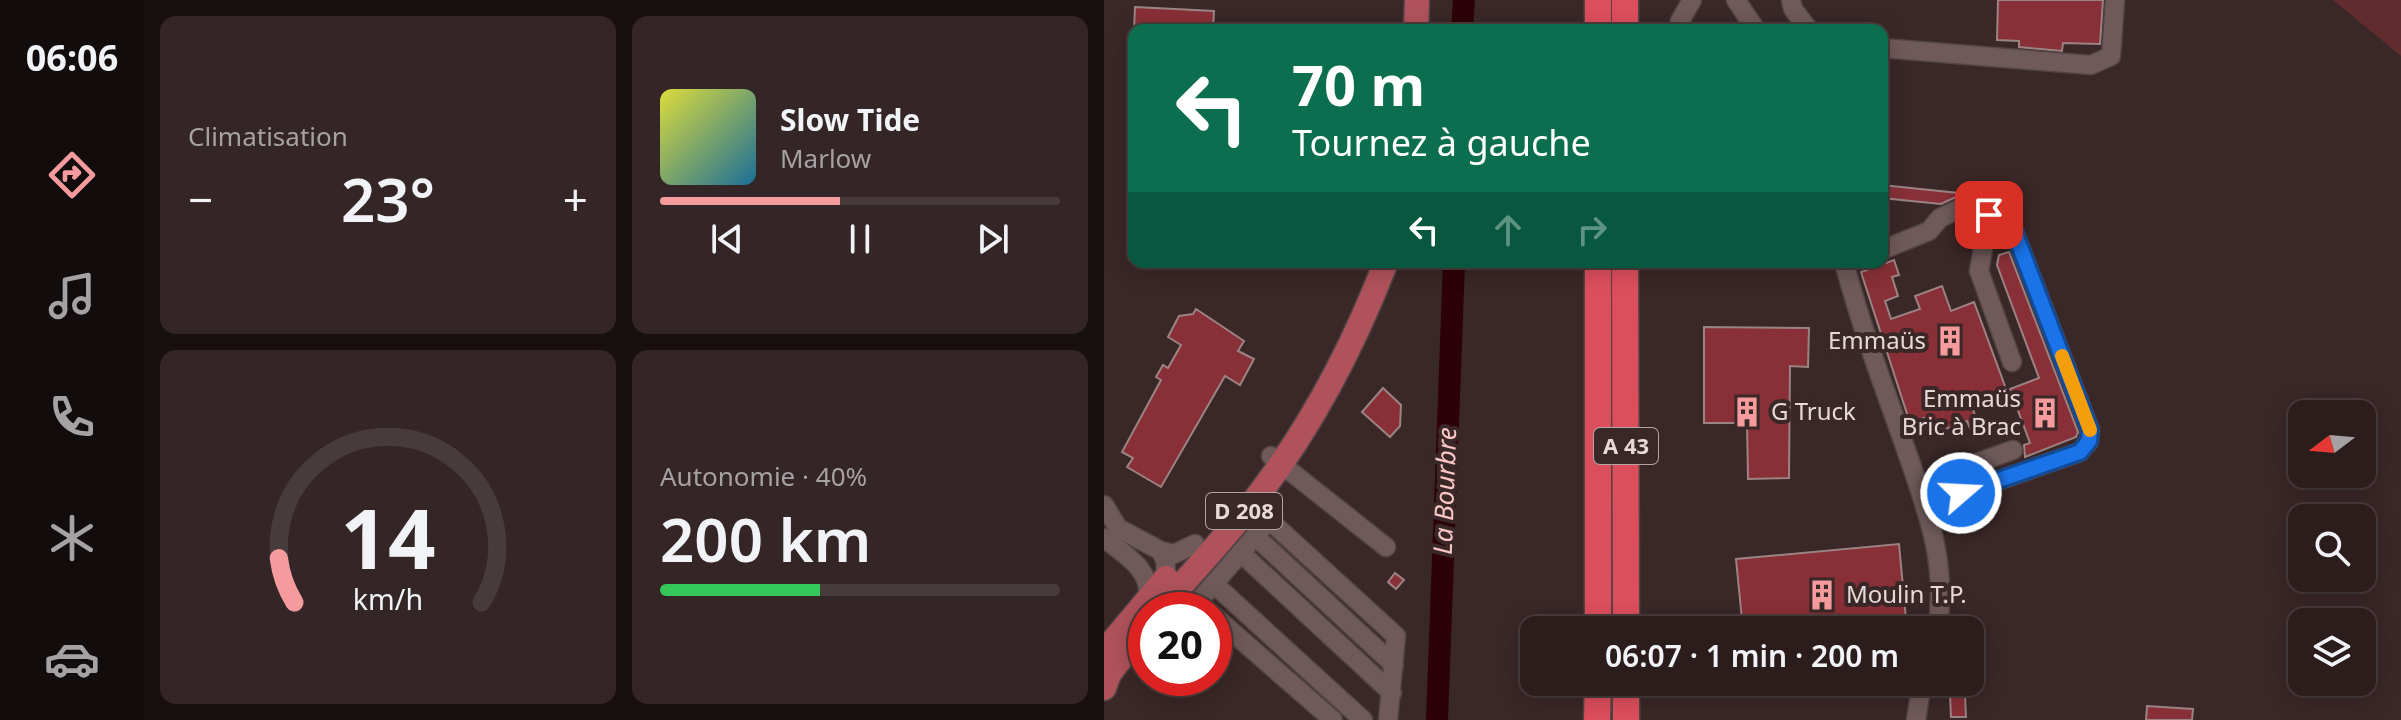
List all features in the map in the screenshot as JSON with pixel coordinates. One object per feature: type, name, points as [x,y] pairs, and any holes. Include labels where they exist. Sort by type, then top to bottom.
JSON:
[{"type":"highway","points":[[1598,0],[1598,24]]},
{"type":"highway","points":[[1625,0],[1625,24]]},
{"type":"highway","name":"A 43","points":[[1598,268],[1598,616]]},
{"type":"highway","name":"A 43","points":[[1625,268],[1626,616]]},
{"type":"highway","points":[[1597,720],[1598,696]]},
{"type":"highway","points":[[1626,696],[1626,720]]},
{"type":"main road","points":[[1416,24],[1417,0]]},
{"type":"main road","name":"D 208","points":[[1173,592],[1208,564],[1316,404],[1352,339],[1383,268]]},
{"type":"main road","name":"D 208","points":[[1155,592],[1155,575],[1208,564]]},
{"type":"main road","name":"D 208","points":[[1105,671],[1128,641]]},
{"type":"main road","name":"D 208","points":[[1105,671],[1128,646]]},
{"type":"street","points":[[1680,24],[1692,0]]},
{"type":"street","points":[[1736,0],[1752,24]]},
{"type":"street","points":[[1791,0],[1805,24]]},
{"type":"street","points":[[1888,48],[2091,65],[2111,56],[2115,0]]},
{"type":"street","points":[[1888,248],[1929,231],[1940,218],[1963,207],[2012,226],[2090,430],[2089,441],[2080,452],[1925,506]]},
{"type":"street","points":[[1989,215],[1979,271],[2012,362]]},
{"type":"street","points":[[1846,268],[1856,308],[1939,553],[1942,602],[1940,616]]},
{"type":"street","points":[[1961,493],[1971,465],[2013,450]]},
{"type":"street","points":[[1276,459],[1386,547]]},
{"type":"street","points":[[1104,505],[1109,533],[1155,575],[1161,551]]},
{"type":"street","points":[[1109,533],[1208,564],[1363,720]]},
{"type":"street","points":[[1208,564],[1241,553],[1255,536],[1394,665],[1388,720]]},
{"type":"street","points":[[1241,553],[1392,693]]},
{"type":"street","points":[[1201,592],[1208,564]]},
{"type":"street","points":[[1232,632],[1333,720]]},
{"type":"street","points":[[1916,720],[1920,696]]},
{"type":"shaded area","points":[[2333,0],[2401,0],[2401,56]]},
{"type":"building","points":[[1998,0],[2103,0],[2100,44],[2063,43],[2062,51],[2019,47],[2019,41],[1997,40]]},
{"type":"building","points":[[1135,7],[1214,11],[1213,24],[1134,24]]},
{"type":"building","points":[[1888,186],[1958,193],[1958,196],[1941,204],[1888,199]]},
{"type":"building","name":"Emmaüs Bric à Brac","points":[[2009,252],[2078,432],[2076,437],[2025,457],[2024,445],[2030,443],[2010,389],[2039,378],[1997,265],[1999,255]]},
{"type":"building","name":"Emmaüs","points":[[1894,260],[1899,275],[1892,277],[1898,296],[1885,301],[1891,319],[1920,309],[1915,296],[1942,286],[1951,311],[1974,302],[2009,397],[1973,410],[1983,435],[1974,438],[1967,421],[1932,434],[1924,418],[1910,423],[1861,272],[1888,268],[1888,262]]},
{"type":"building","points":[[1196,309],[1244,341],[1238,351],[1254,359],[1240,385],[1225,376],[1161,487],[1127,467],[1133,458],[1122,452],[1161,380],[1156,377],[1163,365],[1168,368],[1181,345],[1168,337],[1179,316],[1193,314]]},
{"type":"building","name":"G Truck","points":[[1704,327],[1809,328],[1808,367],[1790,366],[1789,478],[1748,479],[1747,423],[1704,423]]},
{"type":"building","points":[[1383,388],[1401,405],[1400,426],[1390,437],[1362,412]]},
{"type":"building","name":"Moulin T.P.","points":[[1899,544],[1906,616],[1742,616],[1736,559]]},
{"type":"building","points":[[1395,573],[1404,580],[1396,589],[1388,582]]},
{"type":"building","points":[[1950,696],[1965,696],[1966,717],[1951,717]]},
{"type":"building","points":[[2147,706],[2193,709],[2192,720],[2146,720]]},
{"type":"waterway","name":"La Bourbre","points":[[1462,24],[1464,0]]},
{"type":"waterway","name":"La Bourbre","points":[[1437,720],[1454,268]]},
{"type":"slow traffic","points":[[2062,356],[2090,430]]},
{"type":"place","name":"Emmaüs","points":[[1950,341]]},
{"type":"place","name":"G Truck","points":[[1747,412]]},
{"type":"place","name":"Emmaüs Bric à Brac","points":[[2045,413]]},
{"type":"place","name":"Moulin T.P.","points":[[1822,595]]},
{"type":"route","points":[[1961,493],[2080,452],[2089,441],[2090,430],[2012,226],[1989,215]]}]
